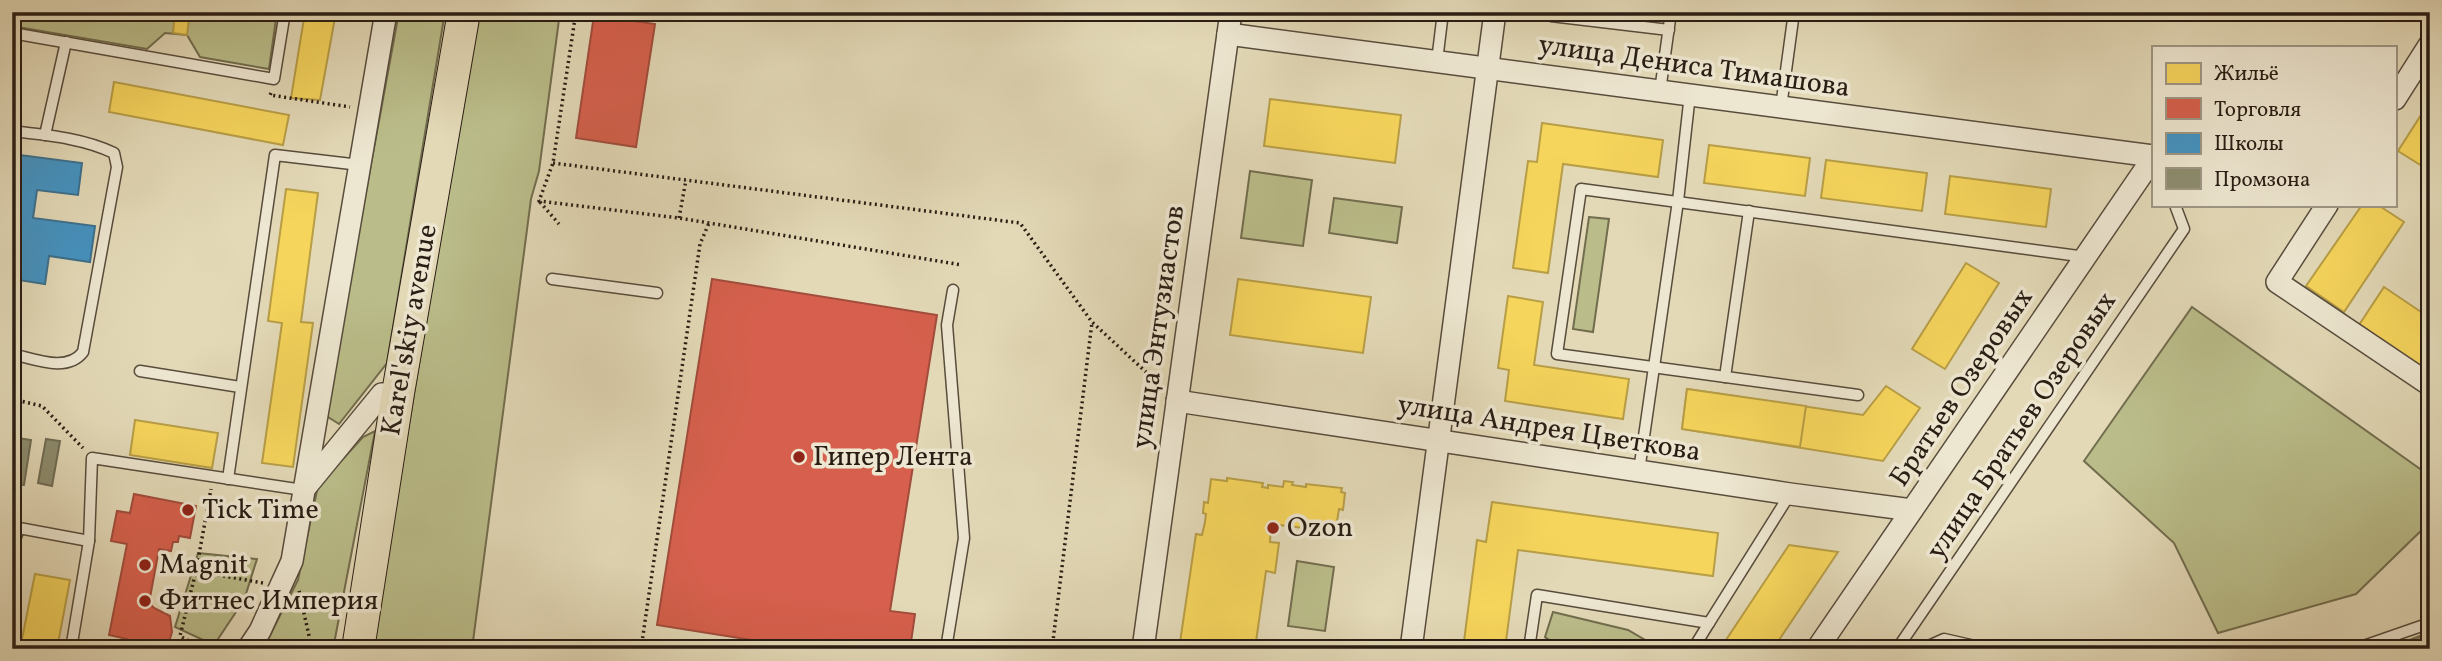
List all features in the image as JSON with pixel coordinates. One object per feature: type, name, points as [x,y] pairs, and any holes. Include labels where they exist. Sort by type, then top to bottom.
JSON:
[{"type":"main road","name":"Karel'skiy avenue","points":[[358,649],[398,393],[464,12]]},
{"type":"street","points":[[248,649],[282,587],[292,561],[386,12]]},
{"type":"street","name":"улица Энтузиастов","points":[[1143,649],[1231,12]]},
{"type":"street","points":[[1411,649],[1495,12]]},
{"type":"street","name":"улица Дениса Тимашова","points":[[1228,34],[2152,157]]},
{"type":"street","points":[[2396,97],[2430,44]]},
{"type":"street","name":"Братьев Озеровых","points":[[1817,649],[2152,158]]},
{"type":"street","points":[[2326,206],[2277,282],[2430,386]]},
{"type":"street","points":[[303,490],[382,394],[398,393]]},
{"type":"street","name":"улица Андрея Цветкова","points":[[1177,401],[1912,510]]},
{"type":"lane","points":[[12,33],[274,79],[285,12]]},
{"type":"lane","points":[[1437,61],[1443,12]]},
{"type":"lane","points":[[1551,12],[1551,16],[1669,30]]},
{"type":"lane","points":[[1660,91],[1671,12]]},
{"type":"lane","points":[[1781,107],[1794,12]]},
{"type":"lane","points":[[45,135],[66,42]]},
{"type":"lane","points":[[1639,471],[1678,201],[1690,94]]},
{"type":"lane","points":[[12,131],[102,147],[114,153],[117,167],[83,352],[77,360],[65,364],[12,354]]},
{"type":"lane","points":[[228,479],[275,155],[360,165]]},
{"type":"lane","points":[[1858,395],[1557,354],[1581,189],[2086,257]]},
{"type":"lane","name":"улица Братьев Озеровых","points":[[1897,649],[2184,229],[2175,206]]},
{"type":"lane","points":[[1725,377],[1749,211]]},
{"type":"lane","points":[[552,279],[657,293]]},
{"type":"lane","points":[[946,649],[964,538],[947,325],[953,290]]},
{"type":"lane","points":[[140,371],[240,387]]},
{"type":"lane","points":[[71,649],[89,541],[92,458],[303,490]]},
{"type":"lane","points":[[1693,649],[1790,494]]},
{"type":"lane","points":[[12,548],[19,528],[89,541]]},
{"type":"lane","points":[[1531,648],[1537,595],[1709,623]]},
{"type":"lane","points":[[2355,649],[2430,623]]},
{"type":"lane","points":[[1922,649],[1944,639],[1988,649]]},
{"type":"path","points":[[539,201],[553,163],[576,12]]},
{"type":"path","points":[[634,12],[670,17]]},
{"type":"path","points":[[274,79],[270,95],[369,110]]},
{"type":"path","points":[[553,163],[1020,223],[1093,322],[1177,401]]},
{"type":"path","points":[[678,218],[686,180]]},
{"type":"path","points":[[539,201],[678,218],[962,265]]},
{"type":"path","points":[[539,201],[559,224]]},
{"type":"path","points":[[642,649],[700,244],[709,223]]},
{"type":"path","points":[[1052,649],[1093,322]]},
{"type":"path","points":[[12,399],[42,406],[92,458]]},
{"type":"path","points":[[203,649],[180,636],[196,570],[213,476]]},
{"type":"path","points":[[292,561],[313,649]]},
{"type":"path","points":[[196,570],[282,587]]},
{"type":"green space","points":[[12,12],[277,12],[269,69],[200,57],[187,35],[165,33],[147,49],[12,26]]},
{"type":"green space","points":[[399,12],[445,12],[387,363],[339,424],[325,415]]},
{"type":"green space","points":[[477,12],[560,12],[539,171],[531,199],[472,649],[372,649]]},
{"type":"green space","points":[[1250,171],[1312,180],[1303,246],[1241,238]]},
{"type":"green space","points":[[1334,198],[1402,207],[1397,243],[1329,233]]},
{"type":"green space","points":[[1589,217],[1609,219],[1593,332],[1573,329]]},
{"type":"green space","points":[[2192,307],[2430,476],[2430,522],[2356,594],[2218,633],[2174,543],[2084,461]]},
{"type":"green space","points":[[375,431],[333,649],[263,649],[298,580],[318,486],[363,437]]},
{"type":"green space","points":[[198,553],[257,559],[244,600],[214,645],[175,627]]},
{"type":"green space","points":[[1297,561],[1334,567],[1325,631],[1288,626]]},
{"type":"green space","points":[[1553,612],[1628,630],[1657,647],[1562,649],[1545,637]]},
{"type":"building: Жильё","points":[[175,12],[190,12],[187,35],[173,33]]},
{"type":"building: Жильё","points":[[305,12],[336,12],[320,100],[291,98]]},
{"type":"building: Жильё","points":[[114,82],[289,115],[283,145],[109,112]]},
{"type":"building: Жильё","points":[[1270,99],[1401,115],[1395,163],[1264,146]]},
{"type":"building: Жильё","points":[[2430,101],[2430,171],[2398,151]]},
{"type":"building: Жильё","points":[[1542,123],[1663,140],[1658,177],[1563,164],[1548,273],[1513,268],[1528,161],[1537,162]]},
{"type":"building: Жильё","points":[[1709,145],[1810,158],[1805,196],[1704,183]]},
{"type":"building: Жильё","points":[[1826,160],[1927,173],[1922,211],[1821,198]]},
{"type":"building: Жильё","points":[[1950,176],[2051,189],[2046,227],[1945,214]]},
{"type":"building: Жильё","points":[[286,189],[318,193],[301,322],[313,323],[293,467],[262,463],[282,323],[268,321]]},
{"type":"building: Жильё","points":[[2361,206],[2380,206],[2404,222],[2344,312],[2306,286]]},
{"type":"building: Жильё","points":[[1966,263],[1999,283],[1945,369],[1912,349]]},
{"type":"building: Жильё","points":[[1238,279],[1371,297],[1363,353],[1230,335]]},
{"type":"building: Жильё","points":[[2384,287],[2430,318],[2430,373],[2359,325]]},
{"type":"building: Жильё","points":[[1508,296],[1543,302],[1534,365],[1629,379],[1623,419],[1505,401],[1509,370],[1498,368]]},
{"type":"building: Жильё","points":[[1886,386],[1920,408],[1883,461],[1682,429],[1687,389],[1863,415]]},
{"type":"building: Жильё","points":[[1687,389],[1806,406],[1800,447],[1682,429]]},
{"type":"building: Жильё","points":[[135,420],[218,433],[212,468],[130,455]]},
{"type":"building: Жильё","points":[[1227,478],[1263,483],[1262,487],[1268,488],[1268,485],[1283,487],[1284,481],[1306,487],[1306,484],[1342,488],[1341,492],[1345,493],[1343,510],[1339,509],[1335,533],[1327,532],[1326,535],[1303,532],[1304,528],[1271,526],[1270,542],[1279,543],[1275,573],[1266,571],[1255,649],[1179,649],[1196,534],[1202,535],[1205,522],[1204,502],[1208,503],[1211,479],[1227,481]]},
{"type":"building: Жильё","points":[[1492,502],[1718,533],[1713,576],[1518,550],[1505,649],[1463,649],[1477,540],[1486,542]]},
{"type":"building: Жильё","points":[[1789,545],[1838,552],[1773,649],[1720,649]]},
{"type":"building: Жильё","points":[[35,574],[70,580],[57,649],[20,649]]},
{"type":"building: Торговля","points":[[594,15],[655,24],[636,147],[576,138]]},
{"type":"building: Торговля","name":"Гипер Лента","points":[[712,279],[937,315],[890,611],[915,614],[910,649],[809,649],[657,625]]},
{"type":"building: Торговля","points":[[134,494],[196,506],[190,538],[179,536],[178,542],[173,542],[171,551],[159,549],[149,603],[170,616],[172,632],[167,649],[125,649],[127,639],[109,635],[127,544],[111,541],[117,511],[130,513]]},
{"type":"building: Школы","points":[[12,154],[82,163],[78,195],[37,190],[33,218],[95,226],[90,262],[49,256],[45,284],[12,279]]},
{"type":"building: Промзона","points":[[12,437],[31,440],[24,485],[12,484]]},
{"type":"building: Промзона","points":[[46,439],[60,441],[52,486],[38,483]]},
{"type":"building: Промзона","points":[[2430,632],[2430,649],[2387,649]]},
{"type":"place","name":"Гипер Лента","points":[[799,457]]},
{"type":"place","name":"Tick Time","points":[[188,510]]},
{"type":"place","name":"Ozon","points":[[1273,528]]},
{"type":"place","name":"Magnit","points":[[145,565]]},
{"type":"place","name":"Фитнес Империя","points":[[145,601]]}]
